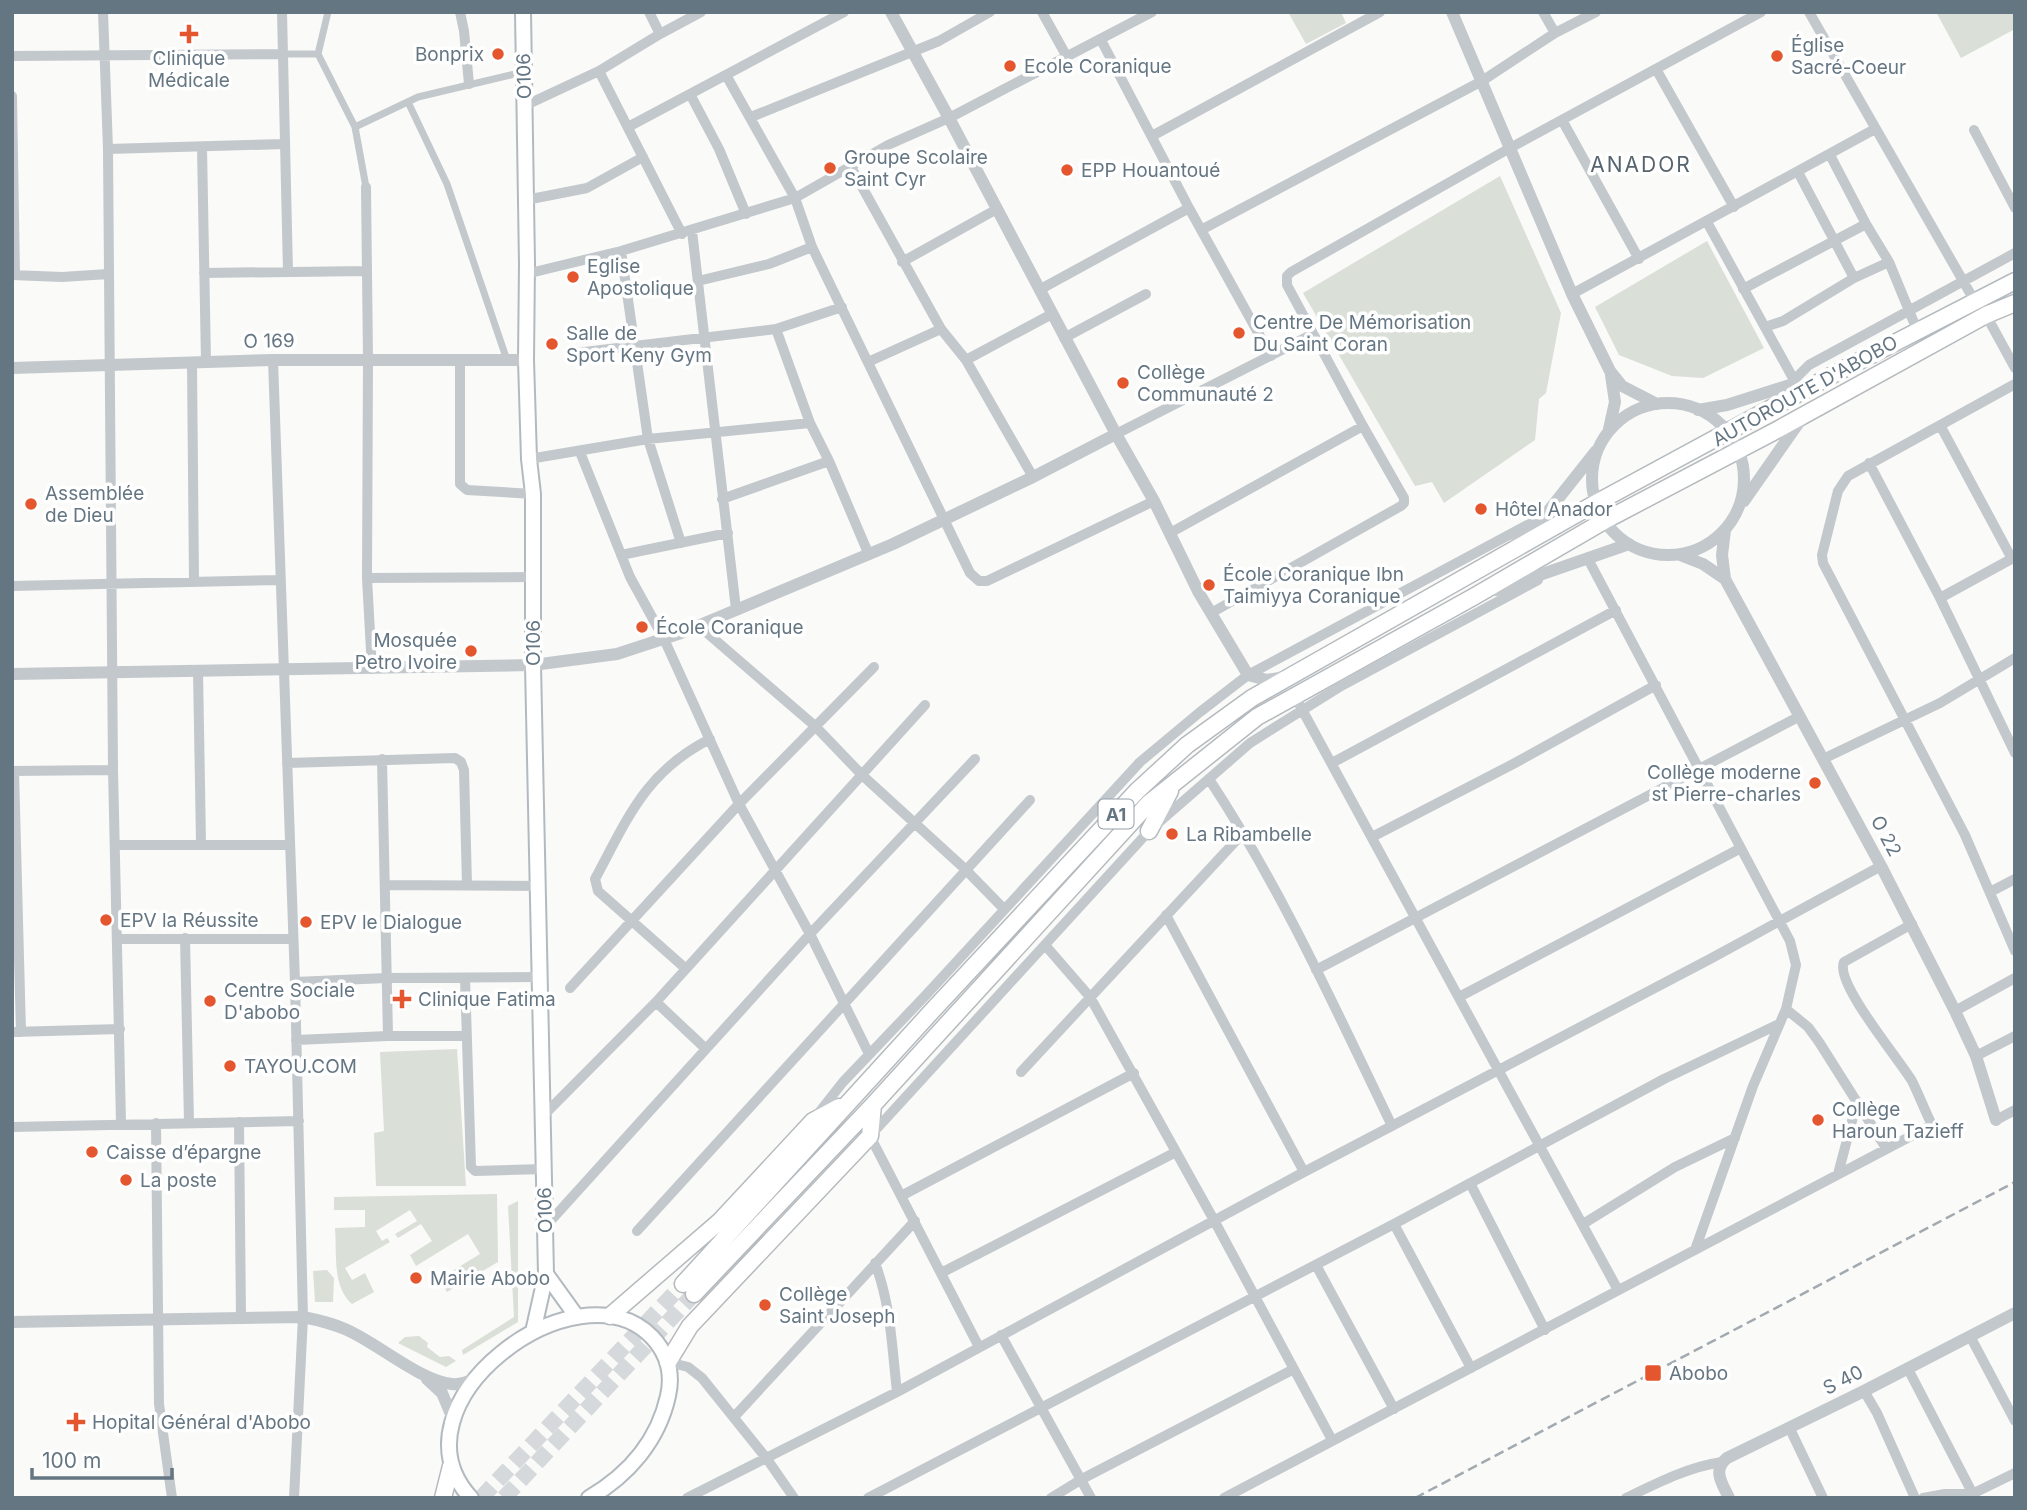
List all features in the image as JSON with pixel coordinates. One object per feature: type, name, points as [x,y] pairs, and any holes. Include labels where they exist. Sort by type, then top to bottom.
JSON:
[{"type":"main road","name":"O106","points":[[523,12],[526,360],[529,459],[533,494],[533,665],[546,1273],[533,1332]]},
{"type":"main road","name":"AUTOROUTE D'ABOBO","points":[[1596,503],[1917,330],[2015,281]]},
{"type":"main road","name":"AUTOROUTE D'ABOBO","points":[[1604,521],[1986,315],[2015,303]]},
{"type":"main road","points":[[1794,382],[1838,372]]},
{"type":"main road","name":"A1","points":[[1596,503],[1288,676],[1252,698],[1187,745],[1137,791],[848,1103],[688,1289],[873,1105],[1149,803],[1257,717],[1298,702],[1604,521]]},
{"type":"main road","points":[[1149,831],[1177,780]]},
{"type":"main road","points":[[610,1316],[720,1221],[813,1121],[848,1103]]},
{"type":"main road","points":[[668,1362],[690,1326],[870,1136],[873,1105]]},
{"type":"main road","points":[[546,1273],[577,1317]]},
{"type":"main road","points":[[471,1498],[460,1486],[451,1466],[449,1450],[453,1419],[473,1380],[514,1344],[533,1332],[577,1317],[610,1316],[631,1321],[655,1340],[668,1362],[670,1388],[657,1428],[642,1452],[605,1492],[589,1498]]},
{"type":"main road","points":[[443,1498],[451,1466]]},
{"type":"street","points":[[103,12],[108,149],[113,769],[121,1123]]},
{"type":"street","points":[[282,12],[288,272]]},
{"type":"street","points":[[328,12],[318,54],[355,127],[366,187],[368,578],[372,668]]},
{"type":"street","points":[[460,12],[469,84]]},
{"type":"street","points":[[649,12],[660,34]]},
{"type":"street","points":[[524,106],[599,71],[701,12]]},
{"type":"street","points":[[628,127],[844,12]]},
{"type":"street","points":[[891,12],[1154,501],[1211,613],[1248,675],[1267,680],[1288,676]]},
{"type":"street","points":[[751,117],[939,41],[990,12]]},
{"type":"street","points":[[1042,12],[1067,57]]},
{"type":"street","points":[[526,274],[621,251],[795,198],[888,145],[949,117],[1152,12]]},
{"type":"street","points":[[1152,136],[1380,12]]},
{"type":"street","points":[[1452,12],[1572,294],[1610,371],[1622,386],[1657,404]]},
{"type":"street","points":[[1544,12],[1555,33]]},
{"type":"street","points":[[1201,230],[1482,81],[1555,33],[1597,12]]},
{"type":"street","points":[[1211,613],[1404,503],[1404,498],[1287,285],[1287,276],[1510,148],[1761,12]]},
{"type":"street","points":[[1809,12],[1974,300]]},
{"type":"street","points":[[1101,40],[1271,356]]},
{"type":"street","points":[[12,56],[318,54]]},
{"type":"street","points":[[1656,69],[1734,207]]},
{"type":"street","points":[[355,127],[418,97],[524,71]]},
{"type":"street","points":[[599,71],[643,157],[687,232],[698,281],[736,609]]},
{"type":"street","points":[[726,75],[795,198],[812,247],[970,573],[979,581],[987,581],[1154,501]]},
{"type":"street","points":[[690,94],[719,149],[746,214]]},
{"type":"street","points":[[12,96],[14,275],[62,277],[108,274]]},
{"type":"street","points":[[408,102],[447,184],[507,360]]},
{"type":"street","points":[[1562,120],[1639,259]]},
{"type":"street","points":[[1572,294],[1875,129]]},
{"type":"street","points":[[1974,130],[2015,208]]},
{"type":"street","points":[[108,149],[285,144]]},
{"type":"street","points":[[202,147],[206,362]]},
{"type":"street","points":[[1830,155],[1889,262],[1917,330]]},
{"type":"street","points":[[526,200],[587,188],[643,157]]},
{"type":"street","points":[[851,167],[941,329],[966,360],[1033,477]]},
{"type":"street","points":[[1798,172],[1854,278]]},
{"type":"street","points":[[1039,290],[1189,208]]},
{"type":"street","points":[[902,262],[997,209]]},
{"type":"street","points":[[1707,222],[1794,382]]},
{"type":"street","points":[[1743,289],[1866,224]]},
{"type":"street","points":[[698,281],[769,264],[812,247]]},
{"type":"street","points":[[621,251],[648,439],[681,543]]},
{"type":"street","points":[[1699,410],[1727,405],[1794,382],[1809,365],[2015,253]]},
{"type":"street","points":[[1765,327],[1783,321],[1854,278],[1889,262]]},
{"type":"street","points":[[204,273],[367,271]]},
{"type":"street","points":[[1064,338],[1146,294]]},
{"type":"street","points":[[576,353],[776,329],[842,307]]},
{"type":"street","points":[[966,360],[1052,314]]},
{"type":"street","points":[[1986,315],[2015,368]]},
{"type":"street","points":[[776,329],[810,423],[869,555]]},
{"type":"street","points":[[868,362],[941,329]]},
{"type":"street","points":[[12,674],[533,665],[617,654],[699,626],[869,555],[1033,477],[1313,334]]},
{"type":"street","points":[[273,360],[295,982],[303,1317],[294,1498]]},
{"type":"street","name":"O 169","points":[[12,368],[273,360],[526,360]]},
{"type":"street","points":[[460,360],[460,484],[467,490],[533,494]]},
{"type":"street","points":[[191,363],[194,582]]},
{"type":"street","points":[[1610,371],[1615,402],[1592,474],[1596,503],[1604,521],[1615,534],[1644,552],[1662,556],[1679,555],[1705,547],[1725,530],[1803,416]]},
{"type":"street","points":[[2015,384],[1848,476],[1838,491],[1822,555],[1827,575],[1868,647],[1965,835],[2015,951]]},
{"type":"street","points":[[1499,559],[1546,514],[1604,440],[1629,414],[1657,404],[1678,404],[1699,410],[1715,419],[1728,433],[1738,450],[1743,468],[1744,488],[1739,506]]},
{"type":"street","points":[[529,459],[648,439],[810,423]]},
{"type":"street","points":[[1940,425],[2013,558],[1940,598]]},
{"type":"street","points":[[1170,533],[1363,426]]},
{"type":"street","points":[[580,452],[640,598],[664,639],[739,804],[810,934],[869,1054]]},
{"type":"street","points":[[722,499],[829,461]]},
{"type":"street","points":[[1869,464],[1940,598],[2015,753]]},
{"type":"street","points":[[813,1121],[843,1082],[1140,762],[1200,712],[1248,675],[1546,514]]},
{"type":"street","points":[[1725,530],[1722,555],[1725,579]]},
{"type":"street","points":[[621,555],[728,533]]},
{"type":"street","points":[[1475,596],[1629,544]]},
{"type":"street","points":[[1679,555],[1703,564],[1725,579]]},
{"type":"street","points":[[1588,559],[1790,941],[1796,965],[1786,1009],[1735,1138],[1695,1250]]},
{"type":"street","points":[[979,1347],[870,1136],[1149,831],[1298,702],[1559,569]]},
{"type":"street","points":[[368,578],[532,577]]},
{"type":"street","name":"O 22","points":[[1725,579],[1912,925],[1976,1056],[1997,1120]]},
{"type":"street","points":[[12,586],[280,580]]},
{"type":"street","points":[[1332,763],[1616,610]]},
{"type":"street","points":[[699,626],[815,726],[862,775],[965,869],[1004,909]]},
{"type":"street","points":[[1823,759],[1940,703],[2015,658]]},
{"type":"street","points":[[570,988],[739,804],[874,667]]},
{"type":"street","points":[[198,670],[201,843]]},
{"type":"street","points":[[1372,837],[1515,763],[1656,685]]},
{"type":"street","points":[[1298,702],[1619,1290]]},
{"type":"street","points":[[543,1116],[656,1002],[925,705]]},
{"type":"street","points":[[1316,970],[1800,716]]},
{"type":"street","points":[[685,968],[598,891],[595,879],[639,798],[658,774],[692,748],[710,739]]},
{"type":"street","points":[[287,763],[455,758],[461,762],[464,770],[467,885]]},
{"type":"street","points":[[382,759],[388,1036]]},
{"type":"street","points":[[545,1227],[810,934],[975,759]]},
{"type":"street","points":[[113,769],[13,771],[17,1032],[120,1029]]},
{"type":"street","points":[[1209,779],[1244,832],[1316,970],[1392,1126]]},
{"type":"street","points":[[637,1231],[1030,800]]},
{"type":"street","points":[[1021,1072],[1244,832]]},
{"type":"street","points":[[116,845],[289,845]]},
{"type":"street","points":[[1459,997],[1741,848]]},
{"type":"street","points":[[687,1498],[897,1392],[1304,1172],[1881,866]]},
{"type":"street","points":[[1990,892],[2015,879]]},
{"type":"street","points":[[385,885],[538,886]]},
{"type":"street","points":[[1166,915],[1304,1172]]},
{"type":"street","points":[[1224,1498],[1932,1125],[1911,1081],[1854,996],[1843,978],[1841,968],[1844,962],[1912,925]]},
{"type":"street","points":[[118,939],[292,939]]},
{"type":"street","points":[[185,939],[189,1122]]},
{"type":"street","points":[[1045,944],[1090,997],[1332,1440]]},
{"type":"street","points":[[295,982],[386,978],[540,977]]},
{"type":"street","points":[[465,978],[472,1169],[544,1169]]},
{"type":"street","points":[[1955,1011],[2015,978]]},
{"type":"street","points":[[656,1002],[706,1049]]},
{"type":"street","points":[[1786,1009],[1814,1035],[1886,1149]]},
{"type":"street","points":[[868,1498],[1394,1224],[1664,1079],[1779,1024]]},
{"type":"street","points":[[296,1040],[466,1036]]},
{"type":"street","points":[[1976,1056],[2015,1036]]},
{"type":"street","points":[[901,1196],[1133,1073]]},
{"type":"street","points":[[1838,1174],[1857,1102]]},
{"type":"street","points":[[1997,1120],[2015,1110]]},
{"type":"street","points":[[12,1127],[299,1121]]},
{"type":"street","points":[[239,1122],[241,1318]]},
{"type":"street","points":[[156,1123],[159,1404],[172,1498]]},
{"type":"street","points":[[1583,1224],[1675,1167],[1735,1138]]},
{"type":"street","points":[[941,1273],[1176,1152]]},
{"type":"street","points":[[1470,1183],[1545,1330]]},
{"type":"street","points":[[734,1417],[915,1221]]},
{"type":"street","points":[[1394,1224],[1471,1368]]},
{"type":"street","points":[[876,1263],[888,1307],[897,1392]]},
{"type":"street","points":[[1316,1265],[1394,1409]]},
{"type":"street","name":"S 40","points":[[1722,1462],[2015,1313]]},
{"type":"street","points":[[12,1322],[303,1317],[346,1329],[421,1373],[454,1384],[473,1380]]},
{"type":"street","points":[[1001,1335],[1091,1498]]},
{"type":"street","points":[[1970,1336],[2015,1421]]},
{"type":"street","points":[[668,1362],[688,1367],[695,1372],[734,1417],[794,1498]]},
{"type":"street","points":[[1908,1369],[1973,1496]]},
{"type":"street","points":[[1051,1498],[1082,1479],[1294,1370]]},
{"type":"street","points":[[421,1373],[442,1393],[453,1419]]},
{"type":"street","points":[[1864,1391],[1877,1413],[1915,1498]]},
{"type":"street","points":[[1790,1429],[1823,1498]]},
{"type":"street","points":[[1626,1498],[1677,1474],[1722,1462]]},
{"type":"street","points":[[1722,1462],[1719,1466],[1719,1477],[1729,1498]]},
{"type":"street","points":[[1923,1498],[1945,1494],[1973,1496],[2015,1473]]},
{"type":"shaded area","points":[[1288,12],[1341,12],[1346,23],[1306,44]]},
{"type":"shaded area","points":[[1936,12],[2015,12],[2015,29],[1961,58]]},
{"type":"shaded area","points":[[1500,176],[1561,313],[1546,393],[1539,399],[1535,440],[1444,503],[1432,482],[1415,486],[1303,293]]},
{"type":"shaded area","points":[[1707,241],[1764,348],[1703,378],[1672,376],[1619,355],[1595,307]]},
{"type":"shaded area","points":[[457,1049],[466,1186],[376,1186],[374,1133],[384,1131],[380,1052]]},
{"type":"shaded area","points":[[497,1194],[498,1262],[447,1292],[439,1279],[480,1254],[468,1234],[416,1266],[410,1255],[432,1241],[421,1224],[398,1238],[395,1234],[417,1221],[410,1210],[376,1231],[382,1241],[387,1238],[390,1242],[345,1268],[352,1280],[365,1273],[374,1292],[352,1304],[346,1297],[338,1279],[335,1228],[365,1227],[365,1210],[334,1210],[334,1197]]},
{"type":"shaded area","points":[[518,1201],[518,1322],[463,1355],[462,1350],[514,1317],[508,1206]]},
{"type":"shaded area","points":[[327,1270],[334,1278],[333,1302],[315,1302],[313,1271]]},
{"type":"shaded area","points":[[419,1336],[428,1343],[427,1347],[440,1357],[449,1356],[456,1361],[446,1367],[398,1343],[405,1337]]},
{"type":"tunnel","points":[[481,1498],[683,1284]]},
{"type":"tunnel","points":[[504,1498],[694,1294]]},
{"type":"railway","points":[[1415,1498],[2015,1182]]},
{"type":"place","name":"Clinique Médicale","points":[[189,34]]},
{"type":"place","name":"Bonprix","points":[[498,54]]},
{"type":"place","name":"Église Sacré-Coeur","points":[[1777,56]]},
{"type":"place","name":"Ecole Coranique","points":[[1010,66]]},
{"type":"place","name":"Groupe Scolaire Saint Cyr","points":[[830,168]]},
{"type":"place","name":"EPP Houantoué","points":[[1067,170]]},
{"type":"place","name":"Eglise Apostolique","points":[[573,277]]},
{"type":"place","name":"Centre De Mémorisation Du Saint Coran","points":[[1239,333]]},
{"type":"place","name":"Salle de Sport Keny Gym","points":[[552,344]]},
{"type":"place","name":"Collège Communauté 2","points":[[1123,383]]},
{"type":"place","name":"Assemblée de Dieu","points":[[31,504]]},
{"type":"place","name":"Hôtel Anador","points":[[1481,509]]},
{"type":"place","name":"École Coranique Ibn Taimiyya Coranique","points":[[1209,585]]},
{"type":"place","name":"École Coranique","points":[[642,627]]},
{"type":"place","name":"Mosquée Petro Ivoire","points":[[471,651]]},
{"type":"place","name":"Collège moderne st Pierre-charles","points":[[1815,783]]},
{"type":"place","name":"La Ribambelle","points":[[1172,834]]},
{"type":"place","name":"EPV la Réussite","points":[[106,920]]},
{"type":"place","name":"EPV le Dialogue","points":[[306,922]]},
{"type":"place","name":"Clinique Fatima","points":[[402,999]]},
{"type":"place","name":"Centre Sociale D'abobo","points":[[210,1001]]},
{"type":"place","name":"TAYOU.COM","points":[[230,1066]]},
{"type":"place","name":"Collège Haroun Tazieff","points":[[1818,1120]]},
{"type":"place","name":"Caisse d’épargne","points":[[92,1152]]},
{"type":"place","name":"La poste","points":[[126,1180]]},
{"type":"place","name":"Mairie Abobo","points":[[416,1278]]},
{"type":"place","name":"Collège Saint Joseph","points":[[765,1305]]},
{"type":"place","name":"Abobo","points":[[1653,1373]]},
{"type":"place","name":"Hopital Général d'Abobo","points":[[76,1422]]},
{"type":"district","name":"ANADOR","points":[[1641,164]]}]
